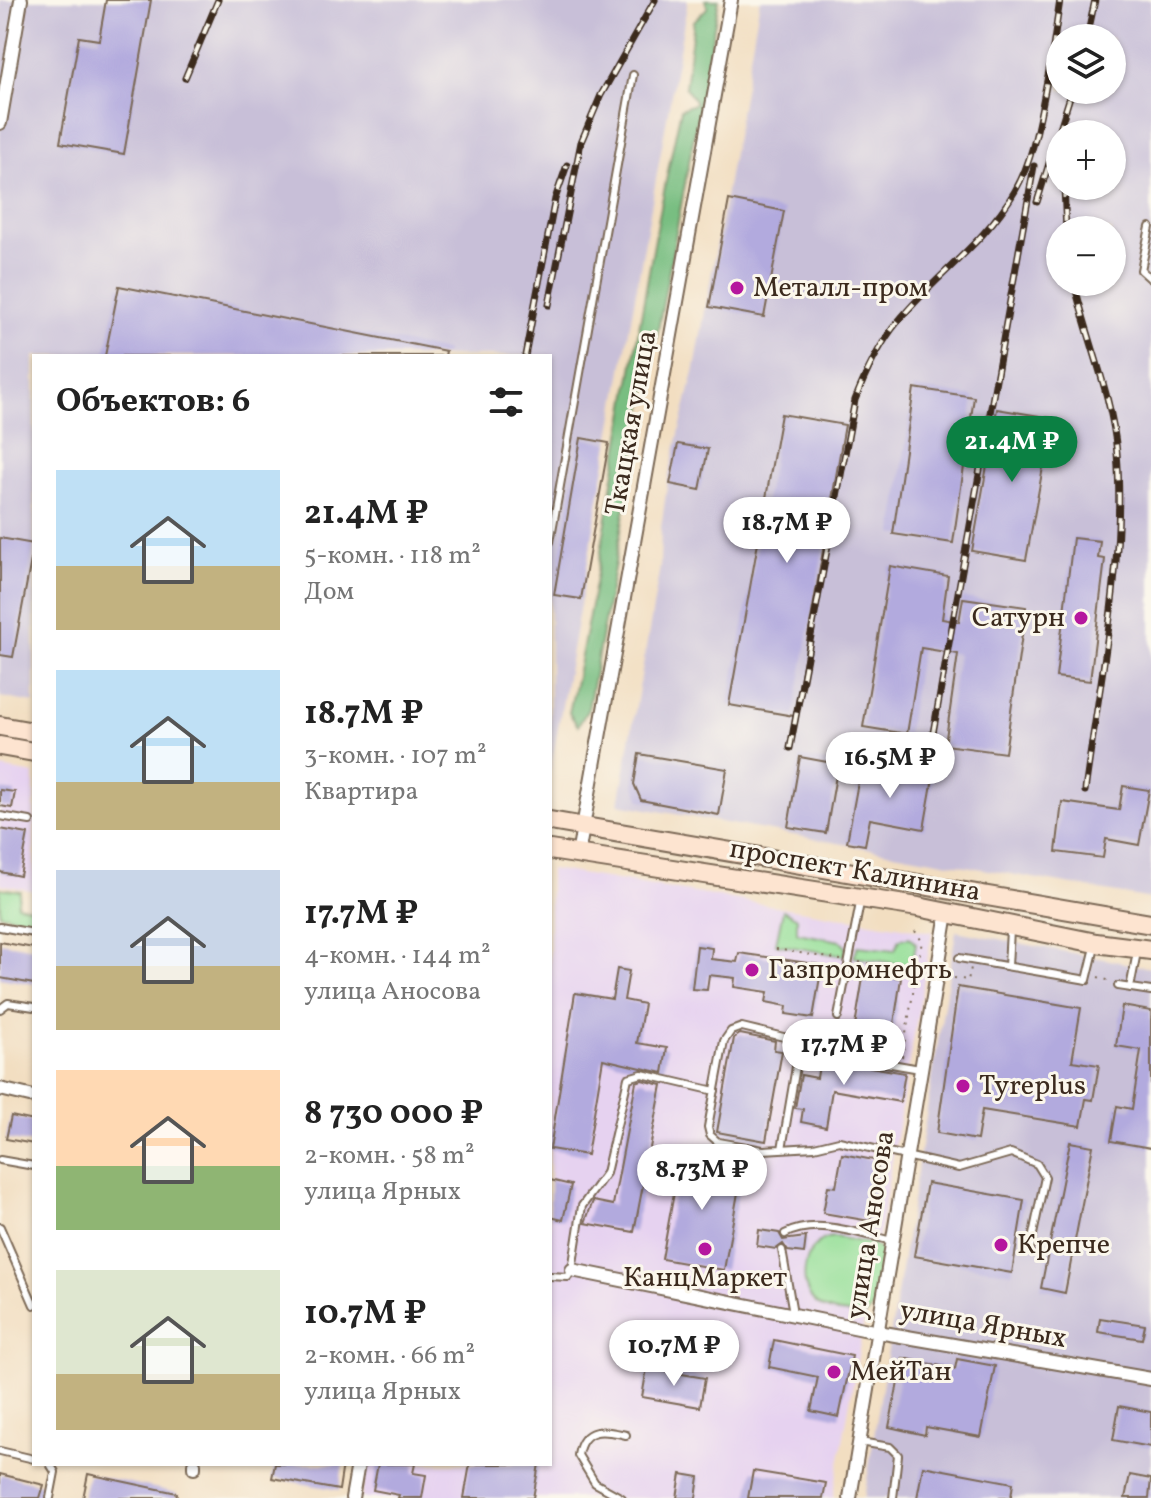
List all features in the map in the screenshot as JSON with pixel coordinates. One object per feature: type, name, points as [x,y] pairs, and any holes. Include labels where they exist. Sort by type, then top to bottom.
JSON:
[{"type":"main road","points":[[0,726],[32,732]]},
{"type":"main road","points":[[0,746],[32,752]]},
{"type":"main road","name":"проспект Калинина","points":[[552,821],[1151,924]]},
{"type":"main road","name":"проспект Калинина","points":[[552,850],[947,913],[1096,943],[1145,948]]},
{"type":"main road","points":[[947,913],[952,891]]},
{"type":"street","points":[[0,123],[4,72],[21,0]]},
{"type":"street","name":"Ткацкая улица","points":[[578,855],[731,0]]},
{"type":"street","name":"улица Аносова","points":[[850,1498],[947,913]]},
{"type":"street","points":[[0,1089],[32,1097]]},
{"type":"street","name":"улица Ярных","points":[[572,1270],[878,1332],[1151,1379]]},
{"type":"street","points":[[352,1498],[358,1466]]},
{"type":"lane","points":[[552,531],[633,75]]},
{"type":"lane","points":[[1150,227],[1141,270],[1151,279]]},
{"type":"lane","points":[[0,816],[30,821]]},
{"type":"lane","points":[[838,1017],[860,900]]},
{"type":"lane","points":[[0,927],[32,933]]},
{"type":"lane","points":[[1008,966],[1010,927]]},
{"type":"lane","points":[[959,958],[1087,980],[1096,943]]},
{"type":"lane","points":[[1130,988],[1145,948]]},
{"type":"lane","points":[[1118,986],[1151,991]]},
{"type":"lane","points":[[0,1009],[8,1003],[32,1007]]},
{"type":"lane","points":[[922,1069],[823,1052],[742,1027],[731,1031],[724,1041],[710,1135],[718,1142],[782,1149],[814,1147],[839,1141],[959,1168],[1011,1153],[1037,1164],[1045,1177],[1030,1249]]},
{"type":"lane","points":[[782,1149],[800,1043]]},
{"type":"lane","points":[[552,1276],[568,1277],[572,1270],[582,1206],[606,1173],[628,1078],[642,1074],[715,1091]]},
{"type":"lane","points":[[0,1160],[32,1166]]},
{"type":"lane","points":[[785,1234],[796,1228],[817,1226],[893,1241]]},
{"type":"lane","points":[[0,1227],[32,1300]]},
{"type":"lane","points":[[782,1250],[794,1314]]},
{"type":"lane","points":[[622,1498],[595,1483],[578,1455],[580,1444],[591,1432],[600,1430],[626,1435]]},
{"type":"lane","points":[[860,1442],[890,1447],[898,1455],[893,1498]]},
{"type":"lane","points":[[0,1451],[32,1459]]},
{"type":"lane","points":[[50,1498],[55,1472],[51,1466]]},
{"type":"path","points":[[901,1065],[922,941],[915,931]]},
{"type":"path","points":[[954,978],[968,980],[972,960]]},
{"type":"path","points":[[1088,975],[1118,986]]},
{"type":"shaded area","points":[[0,0],[688,0],[552,762],[552,354],[32,354],[32,703],[0,697]]},
{"type":"shaded area","points":[[760,0],[1151,0],[1151,899],[619,804],[660,567],[661,528],[668,479],[695,368]]},
{"type":"shaded area","points":[[0,768],[32,774],[32,891],[0,884]]},
{"type":"shaded area","points":[[552,869],[932,932],[833,1498],[361,1498],[367,1466],[552,1466]]},
{"type":"shaded area","points":[[956,931],[1151,968],[1151,1498],[864,1498]]},
{"type":"green space","points":[[705,0],[719,0],[588,709],[578,726],[569,713],[599,562],[665,184],[681,109],[696,103],[685,87],[694,21],[708,7]]},
{"type":"green space","points":[[0,888],[20,891],[17,905],[32,908],[32,921],[0,914]]},
{"type":"green space","points":[[783,910],[797,918],[797,933],[840,941],[846,947],[844,956],[776,944]]},
{"type":"green space","points":[[909,937],[916,944],[912,966],[854,957],[858,946],[895,950],[900,939]]},
{"type":"green space","points":[[835,1237],[872,1244],[881,1250],[874,1307],[866,1315],[827,1310],[810,1296],[806,1286],[804,1275],[810,1254],[824,1239]]},
{"type":"building","points":[[106,0],[151,0],[124,154],[60,143],[79,37],[99,40]]},
{"type":"building","points":[[729,200],[784,211],[764,317],[709,307]]},
{"type":"building","points":[[119,286],[446,351],[445,354],[105,354]]},
{"type":"building","points":[[914,388],[974,397],[953,543],[893,534]]},
{"type":"building","points":[[997,409],[1052,418],[1026,560],[972,551]]},
{"type":"building","points":[[781,414],[845,425],[794,716],[729,705]]},
{"type":"building","points":[[581,438],[609,443],[581,599],[554,595]]},
{"type":"building","points":[[678,444],[708,449],[700,490],[670,484]]},
{"type":"building","points":[[0,538],[32,544],[32,555],[13,657],[0,655]]},
{"type":"building","name":"Сатурн","points":[[1073,538],[1100,541],[1098,558],[1105,559],[1090,681],[1056,677]]},
{"type":"building","points":[[890,566],[948,576],[942,619],[959,622],[963,598],[1026,607],[1005,753],[945,745],[958,654],[921,648],[907,734],[863,727]]},
{"type":"building","points":[[639,754],[727,769],[719,815],[641,800],[634,784]]},
{"type":"building","points":[[800,757],[838,764],[826,833],[788,827]]},
{"type":"building","points":[[913,764],[927,766],[925,777],[933,778],[924,829],[870,819],[865,845],[847,842],[861,766],[911,774]]},
{"type":"building","points":[[1123,786],[1149,790],[1139,845],[1106,839],[1103,858],[1056,852],[1062,802],[1119,810]]},
{"type":"building","points":[[0,790],[15,792],[12,808],[0,806]]},
{"type":"building","points":[[0,829],[28,834],[20,876],[0,872]]},
{"type":"building","points":[[0,942],[32,948],[32,984],[0,978]]},
{"type":"building","points":[[697,946],[712,948],[711,959],[737,962],[739,953],[822,965],[813,1018],[786,1014],[787,1006],[766,1002],[768,992],[734,987],[735,978],[709,975],[707,990],[692,989]]},
{"type":"building","points":[[617,969],[629,971],[624,1000],[644,1004],[637,1043],[667,1048],[663,1073],[603,1059],[587,1155],[552,1149],[575,993],[612,999]]},
{"type":"building","points":[[864,972],[901,978],[890,1050],[852,1044]]},
{"type":"building","points":[[958,987],[1081,1008],[1072,1061],[1099,1065],[1093,1100],[1086,1099],[1081,1126],[982,1110],[977,1140],[937,1133]]},
{"type":"building","points":[[1122,1006],[1151,1011],[1151,1148],[1111,1141],[1117,1106],[1132,1109],[1141,1050],[1116,1046]]},
{"type":"building","points":[[740,1034],[775,1041],[774,1050],[782,1051],[766,1141],[717,1132],[734,1038]]},
{"type":"building","points":[[820,1058],[905,1073],[900,1102],[832,1090],[826,1127],[801,1122],[803,1109],[795,1108],[801,1075],[817,1078]]},
{"type":"building","points":[[642,1080],[662,1085],[634,1232],[585,1223],[593,1201],[613,1205],[636,1082]]},
{"type":"building","points":[[11,1116],[32,1121],[32,1144],[6,1139]]},
{"type":"building","points":[[1070,1142],[1093,1146],[1065,1293],[1041,1288]]},
{"type":"building","points":[[681,1154],[743,1165],[724,1270],[662,1259]]},
{"type":"building","points":[[842,1154],[879,1161],[870,1221],[823,1213],[828,1186],[836,1187]]},
{"type":"building","points":[[552,1180],[571,1185],[563,1220],[552,1217]]},
{"type":"building","points":[[927,1183],[1024,1200],[1012,1273],[914,1256]]},
{"type":"building","points":[[759,1230],[779,1233],[783,1240],[806,1237],[804,1253],[788,1251],[783,1244],[776,1249],[757,1246]]},
{"type":"building","points":[[1100,1318],[1145,1325],[1142,1339],[1098,1332]]},
{"type":"building","points":[[774,1340],[852,1356],[839,1417],[811,1411],[818,1377],[769,1367]]},
{"type":"building","points":[[903,1358],[955,1369],[957,1359],[995,1366],[981,1437],[926,1427],[925,1435],[889,1427]]},
{"type":"building","points":[[647,1368],[705,1378],[700,1407],[642,1397]]},
{"type":"building","points":[[1119,1406],[1151,1412],[1151,1447],[1113,1440]]},
{"type":"building","points":[[275,1466],[343,1466],[339,1490],[272,1478]]},
{"type":"building","points":[[378,1466],[415,1466],[413,1473],[426,1475],[422,1498],[398,1498],[399,1495],[373,1490]]},
{"type":"building","points":[[470,1466],[539,1466],[533,1498],[464,1498]]},
{"type":"building","points":[[923,1466],[1013,1483],[1011,1498],[917,1498]]},
{"type":"building","points":[[753,1471],[826,1483],[823,1498],[748,1498]]},
{"type":"building","points":[[0,1474],[44,1485],[40,1498],[0,1498]]},
{"type":"building","points":[[88,1474],[177,1493],[176,1498],[83,1498]]},
{"type":"building","points":[[681,1474],[699,1477],[696,1498],[677,1498]]},
{"type":"building","points":[[1130,1475],[1151,1479],[1149,1498],[1125,1498]]},
{"type":"railway","points":[[185,78],[218,0]]},
{"type":"railway","points":[[549,305],[581,142],[601,95],[655,0]]},
{"type":"railway","points":[[1056,24],[1060,0]]},
{"type":"railway","points":[[1090,24],[1095,0]]},
{"type":"railway","points":[[790,748],[855,400],[871,363],[892,329],[988,229],[1015,191],[1033,146],[1046,87]]},
{"type":"railway","points":[[1037,202],[1068,104]]},
{"type":"railway","points":[[525,354],[555,199],[567,165]]},
{"type":"railway","points":[[933,733],[1034,166]]},
{"type":"railway","points":[[1065,200],[1065,216]]},
{"type":"railway","points":[[1077,296],[1110,410],[1119,493],[1110,622],[1085,791]]},
{"type":"place","name":"Металл-пром","points":[[737,288]]},
{"type":"place","name":"Сатурн","points":[[1081,618]]},
{"type":"place","name":"Газпромнефть","points":[[752,970]]},
{"type":"place","name":"Tyreplus","points":[[963,1086]]},
{"type":"place","name":"Крепче","points":[[1001,1245]]},
{"type":"place","name":"КанцМаркет","points":[[705,1249]]},
{"type":"place","name":"МейТан","points":[[834,1372]]}]
